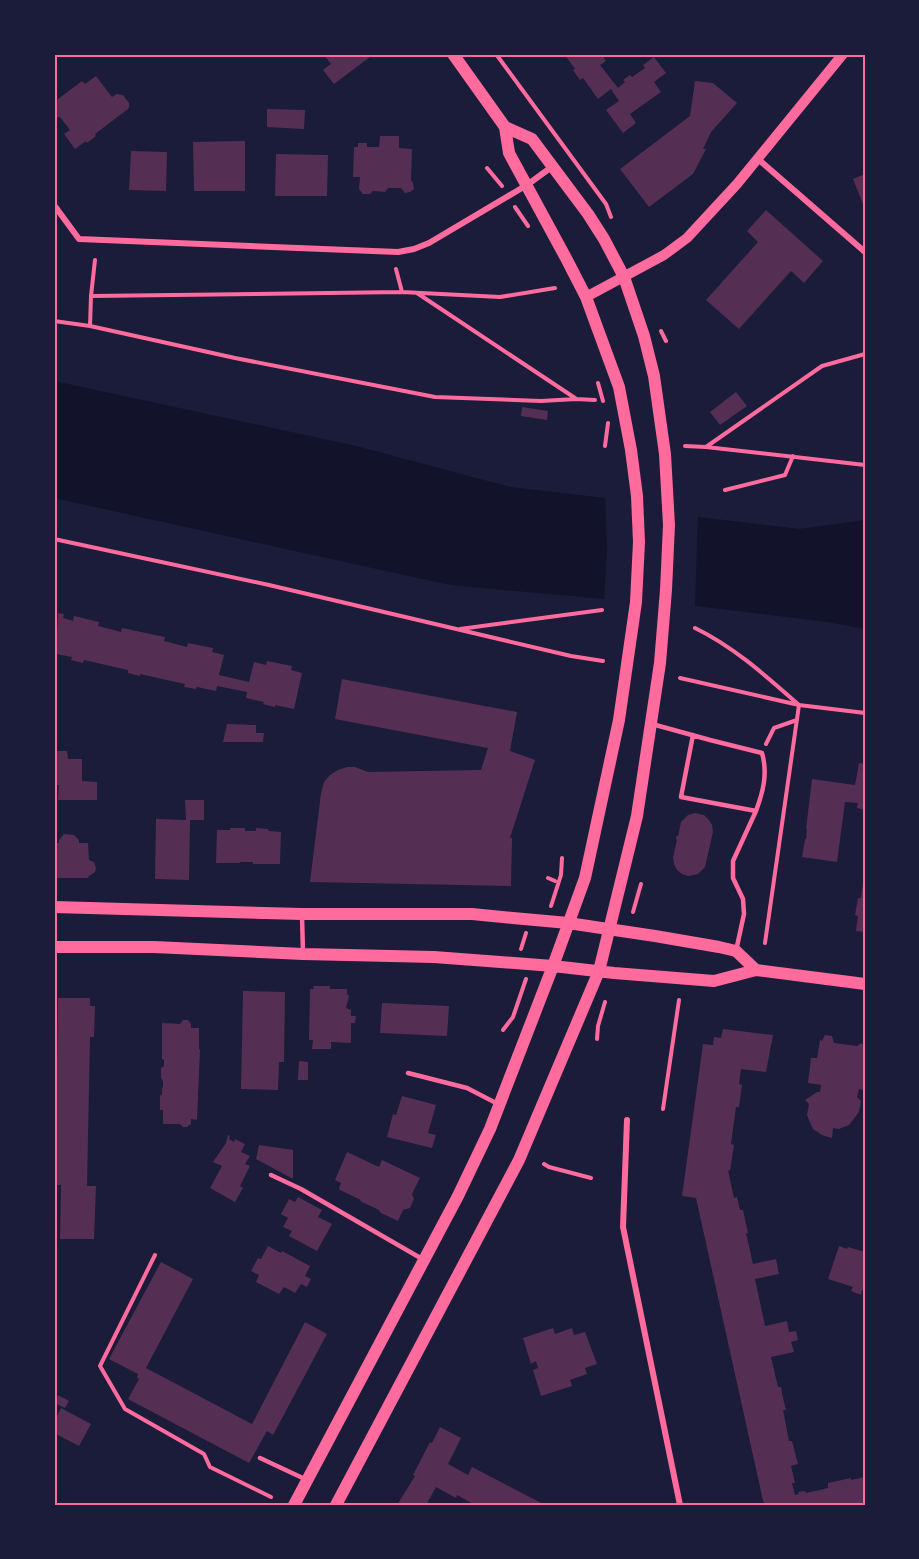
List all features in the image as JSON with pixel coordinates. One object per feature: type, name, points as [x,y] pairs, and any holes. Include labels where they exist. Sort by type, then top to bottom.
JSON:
[{"type":"main road","points":[[294,1505],[458,1196],[490,1129],[553,966],[585,878],[619,720],[636,602],[639,542],[637,496],[632,450],[619,387],[586,297],[508,153],[505,127],[453,54]]},
{"type":"main road","points":[[336,1505],[519,1160],[599,971],[637,816],[660,663],[669,525],[665,454],[654,376],[644,336],[624,277],[604,239],[532,139],[505,127]]},
{"type":"main road","points":[[54,907],[302,914],[472,914],[568,923],[736,951],[756,970]]},
{"type":"main road","points":[[54,947],[154,947],[434,957],[714,981],[756,970],[865,984]]},
{"type":"street","points":[[586,297],[664,255],[687,238],[737,184],[843,54]]},
{"type":"street","points":[[758,159],[865,252]]},
{"type":"street","points":[[54,205],[79,239],[398,252],[429,243],[527,185],[553,166]]},
{"type":"street","points":[[627,1120],[623,1227],[680,1505]]},
{"type":"lane","points":[[652,724],[762,753],[765,762],[762,793],[733,861],[734,878],[743,899],[744,914],[736,951]]},
{"type":"lane","points":[[693,735],[681,796],[756,811]]},
{"type":"lane","points":[[302,914],[303,954]]},
{"type":"lane","points":[[408,1073],[467,1088],[499,1105]]},
{"type":"lane","points":[[271,1175],[301,1189],[424,1260]]},
{"type":"lane","points":[[260,1458],[307,1480]]},
{"type":"path","points":[[496,54],[606,204]]},
{"type":"path","points":[[487,168],[502,186]]},
{"type":"path","points":[[90,327],[94,260]]},
{"type":"path","points":[[396,269],[402,292]]},
{"type":"path","points":[[91,296],[416,292],[500,297],[555,288]]},
{"type":"path","points":[[416,292],[576,399]]},
{"type":"path","points":[[54,321],[435,397],[541,401],[596,400]]},
{"type":"path","points":[[706,447],[822,366],[865,354]]},
{"type":"path","points":[[596,377],[605,408]]},
{"type":"path","points":[[605,446],[608,424],[606,416]]},
{"type":"path","points":[[685,446],[865,465]]},
{"type":"path","points":[[725,490],[785,475],[793,456]]},
{"type":"path","points":[[54,539],[269,585],[571,656],[603,661]]},
{"type":"path","points":[[456,630],[602,610]]},
{"type":"path","points":[[695,628],[716,639],[761,672],[799,705]]},
{"type":"path","points":[[680,678],[799,705],[865,712]]},
{"type":"path","points":[[765,943],[799,705]]},
{"type":"path","points":[[762,753],[774,728],[797,720]]},
{"type":"path","points":[[561,875],[562,858]]},
{"type":"path","points":[[548,878],[555,880]]},
{"type":"path","points":[[639,891],[641,884]]},
{"type":"path","points":[[521,950],[526,933]]},
{"type":"path","points":[[663,1109],[679,1000]]},
{"type":"path","points":[[503,1030],[513,1017]]},
{"type":"path","points":[[597,1039],[598,1026]]},
{"type":"path","points":[[544,1164],[591,1178]]},
{"type":"path","points":[[155,1255],[100,1366],[125,1408],[204,1454],[210,1467],[271,1497]]},
{"type":"shaded area","points":[[54,381],[356,446],[510,487],[605,498],[698,517],[799,529],[865,520],[865,629],[827,622],[696,606],[450,585],[54,498]]},
{"type":"pier","points":[[605,495],[698,514],[695,609],[604,602],[607,548]]},
{"type":"building","points":[[323,54],[374,54],[334,84],[323,70],[331,64]]},
{"type":"building","points":[[566,54],[601,54],[606,61],[600,65],[618,88],[625,82],[623,80],[645,68],[643,65],[654,57],[666,73],[654,82],[661,92],[630,114],[636,123],[623,133],[606,110],[619,101],[611,89],[598,99],[583,78],[580,80]]},
{"type":"building","points":[[96,76],[112,97],[117,94],[123,95],[129,107],[87,143],[86,141],[75,149],[64,134],[70,130],[60,117],[54,118],[54,102],[82,81],[85,84]]},
{"type":"building","points":[[695,81],[713,83],[737,103],[711,132],[703,149],[706,149],[693,174],[649,207],[620,169],[690,116]]},
{"type":"building","points":[[267,109],[305,110],[304,129],[267,127]]},
{"type":"building","points":[[380,136],[399,136],[399,148],[412,149],[411,180],[414,189],[410,192],[405,193],[401,188],[388,188],[385,192],[373,191],[370,194],[363,194],[359,189],[360,177],[353,177],[354,147],[358,147],[358,143],[367,143],[367,147],[379,147]]},
{"type":"building","points":[[245,141],[245,191],[194,191],[193,142]]},
{"type":"building","points":[[131,151],[167,152],[166,191],[129,190]]},
{"type":"building","points":[[276,154],[328,155],[327,196],[275,196]]},
{"type":"building","points":[[865,174],[865,209],[853,179]]},
{"type":"building","points":[[766,210],[823,261],[804,283],[791,271],[739,329],[706,300],[758,242],[747,231]]},
{"type":"building","points":[[736,392],[747,406],[720,425],[710,412]]},
{"type":"building","points":[[522,407],[548,411],[547,420],[521,416]]},
{"type":"building","points":[[58,613],[64,614],[63,618],[73,621],[74,616],[99,622],[98,626],[121,632],[122,628],[165,637],[164,641],[187,647],[188,643],[213,648],[212,652],[224,655],[219,675],[249,682],[254,662],[266,665],[267,661],[292,666],[291,670],[302,673],[294,709],[275,705],[275,707],[246,698],[247,692],[217,686],[216,691],[184,687],[185,684],[140,674],[140,676],[128,673],[128,670],[84,660],[83,663],[71,660],[72,657],[56,654]]},
{"type":"building","points":[[342,679],[517,712],[510,751],[535,760],[510,838],[512,838],[511,886],[310,882],[321,793],[324,782],[330,775],[347,767],[355,767],[368,772],[481,770],[488,748],[335,719]]},
{"type":"building","points":[[227,724],[256,725],[256,733],[264,733],[263,742],[223,742]]},
{"type":"building","points":[[54,751],[67,751],[68,759],[82,759],[82,781],[97,782],[97,800],[58,800],[59,785],[54,785]]},
{"type":"building","points":[[859,763],[865,764],[865,810],[857,808],[858,803],[845,802],[837,862],[802,857],[812,779],[855,785]]},
{"type":"building","points":[[185,800],[204,800],[204,820],[190,820],[189,880],[155,879],[156,819],[186,820]]},
{"type":"building","points":[[695,813],[704,815],[709,820],[713,832],[705,867],[698,874],[688,876],[677,870],[673,857],[681,822],[688,815]]},
{"type":"building","points":[[230,828],[256,831],[256,828],[281,832],[280,864],[216,863],[217,830],[230,830]]},
{"type":"building","points":[[64,834],[74,835],[79,843],[88,843],[89,860],[94,862],[96,868],[88,878],[54,878],[54,843],[59,843]]},
{"type":"building","points":[[864,874],[865,932],[856,931],[858,916],[855,915],[858,898],[861,898]]},
{"type":"building","points":[[313,986],[347,989],[349,996],[346,1008],[351,1010],[351,1016],[356,1016],[355,1023],[351,1023],[351,1043],[331,1042],[331,1049],[312,1049],[313,1040],[309,1040],[310,989],[314,989]]},
{"type":"building","points":[[243,991],[285,992],[284,1062],[279,1062],[278,1090],[241,1089]]},
{"type":"building","points":[[58,998],[90,998],[90,1006],[95,1006],[94,1037],[90,1037],[87,1186],[96,1186],[94,1239],[60,1239],[61,1185],[54,1185],[54,1061],[57,1061]]},
{"type":"building","points":[[382,1003],[449,1006],[447,1036],[380,1033]]},
{"type":"building","points":[[183,1020],[188,1020],[191,1028],[199,1028],[200,1050],[197,1120],[191,1119],[191,1124],[187,1127],[180,1124],[163,1124],[163,1110],[160,1110],[160,1096],[163,1087],[161,1068],[164,1066],[162,1023],[180,1024]]},
{"type":"building","points":[[723,1029],[773,1035],[766,1072],[741,1069],[739,1084],[742,1085],[739,1107],[736,1107],[731,1144],[734,1145],[730,1171],[728,1170],[734,1198],[737,1197],[740,1210],[743,1210],[753,1264],[776,1259],[779,1274],[755,1279],[765,1326],[787,1321],[789,1332],[796,1331],[798,1340],[791,1342],[794,1352],[771,1357],[786,1410],[783,1410],[789,1441],[792,1441],[798,1464],[791,1466],[795,1495],[799,1494],[798,1492],[805,1491],[806,1493],[828,1488],[828,1483],[865,1477],[865,1505],[764,1505],[696,1198],[682,1196],[703,1044],[713,1045],[714,1037],[721,1038]]},
{"type":"building","points":[[825,1035],[832,1036],[834,1043],[857,1046],[861,1043],[865,1047],[864,1090],[859,1089],[857,1097],[861,1101],[859,1112],[849,1125],[839,1129],[833,1128],[832,1138],[813,1129],[807,1115],[809,1104],[805,1100],[820,1092],[821,1085],[808,1083],[811,1058],[817,1058],[820,1040],[822,1041]]},
{"type":"building","points":[[299,1061],[308,1062],[308,1080],[298,1080]]},
{"type":"building","points":[[402,1096],[436,1105],[428,1133],[436,1135],[432,1148],[387,1137],[393,1114],[396,1115]]},
{"type":"building","points":[[228,1135],[229,1139],[234,1142],[235,1139],[245,1144],[241,1152],[250,1156],[245,1164],[250,1166],[240,1186],[243,1188],[235,1202],[210,1188],[222,1166],[213,1162],[226,1143]]},
{"type":"building","points":[[259,1145],[293,1150],[293,1179],[256,1159]]},
{"type":"building","points":[[347,1152],[379,1167],[382,1160],[420,1178],[412,1194],[414,1199],[410,1208],[403,1210],[398,1221],[340,1190],[341,1183],[335,1180]]},
{"type":"building","points":[[298,1197],[322,1210],[318,1217],[332,1224],[317,1251],[289,1236],[292,1231],[283,1227],[288,1218],[281,1214],[289,1199],[295,1202]]},
{"type":"building","points":[[268,1246],[310,1266],[305,1276],[311,1279],[307,1287],[301,1284],[295,1293],[284,1287],[279,1294],[256,1282],[259,1275],[251,1271]]},
{"type":"building","points":[[839,1246],[865,1252],[865,1291],[862,1290],[861,1295],[851,1291],[853,1287],[828,1279]]},
{"type":"building","points":[[161,1262],[193,1279],[146,1368],[252,1424],[305,1322],[327,1334],[273,1435],[267,1431],[249,1463],[128,1399],[139,1379],[138,1374],[109,1359]]},
{"type":"building","points":[[553,1328],[555,1334],[572,1328],[574,1335],[585,1332],[597,1364],[585,1368],[587,1374],[570,1380],[572,1386],[541,1396],[533,1370],[538,1368],[536,1361],[531,1364],[523,1338]]},
{"type":"building","points":[[58,1395],[69,1401],[65,1408],[54,1403]]},
{"type":"building","points":[[61,1408],[91,1424],[79,1446],[54,1433],[54,1422]]},
{"type":"building","points":[[440,1427],[461,1438],[448,1464],[468,1475],[472,1467],[545,1505],[475,1505],[436,1487],[426,1505],[397,1505]]}]
